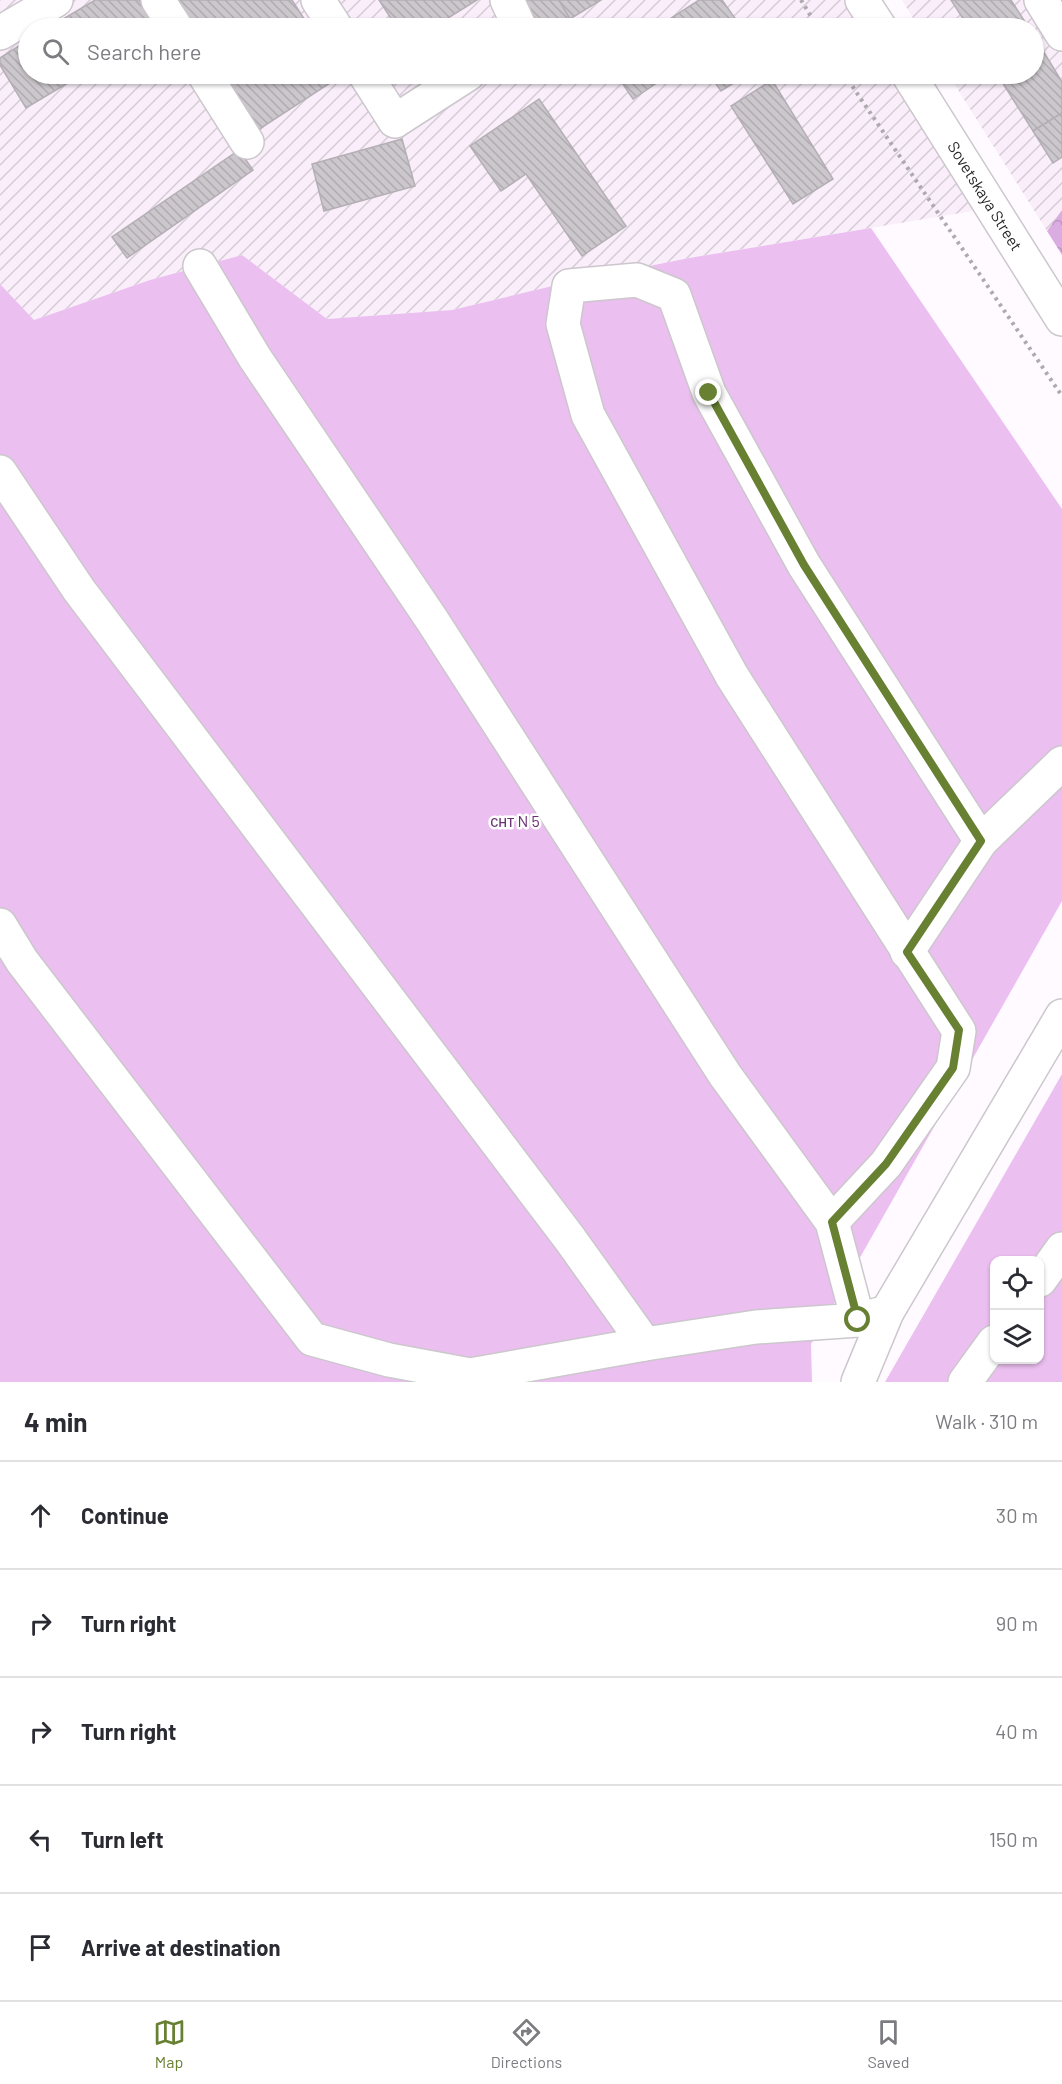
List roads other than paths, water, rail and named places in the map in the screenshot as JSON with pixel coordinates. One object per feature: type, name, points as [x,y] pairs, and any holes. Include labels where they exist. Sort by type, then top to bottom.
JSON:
[{"type":"street","points":[[25,18],[56,0]]},
{"type":"street","points":[[158,0],[170,18]]},
{"type":"street","points":[[318,0],[330,18]]},
{"type":"street","points":[[507,0],[515,18]]},
{"type":"street","points":[[862,0],[874,18]]},
{"type":"street","points":[[1041,0],[1062,34]]},
{"type":"street","points":[[0,33],[18,22]]},
{"type":"street","points":[[210,84],[247,142]]},
{"type":"street","points":[[371,84],[394,121],[452,84]]},
{"type":"street","name":"Sovetskaya Street","points":[[914,84],[1062,319]]},
{"type":"street","points":[[200,266],[255,358],[432,620],[719,1065],[832,1222],[872,1316]]},
{"type":"street","points":[[832,1222],[886,1164],[953,1068],[959,1030],[732,676],[588,415],[563,324],[569,286],[638,279],[674,295],[709,393],[804,565],[981,841]]},
{"type":"street","points":[[0,472],[79,590],[563,1229],[645,1344]]},
{"type":"street","points":[[907,952],[981,841],[1062,763]]},
{"type":"street","points":[[0,925],[22,961],[312,1339],[465,1379],[645,1344],[756,1327],[872,1316]]},
{"type":"street","points":[[858,1382],[872,1316],[1062,1016]]},
{"type":"street","points":[[1044,1274],[1062,1249]]},
{"type":"street","points":[[965,1382],[990,1348]]},
{"type":"park label","name":"снт N 5","points":[[515,821]]}]
